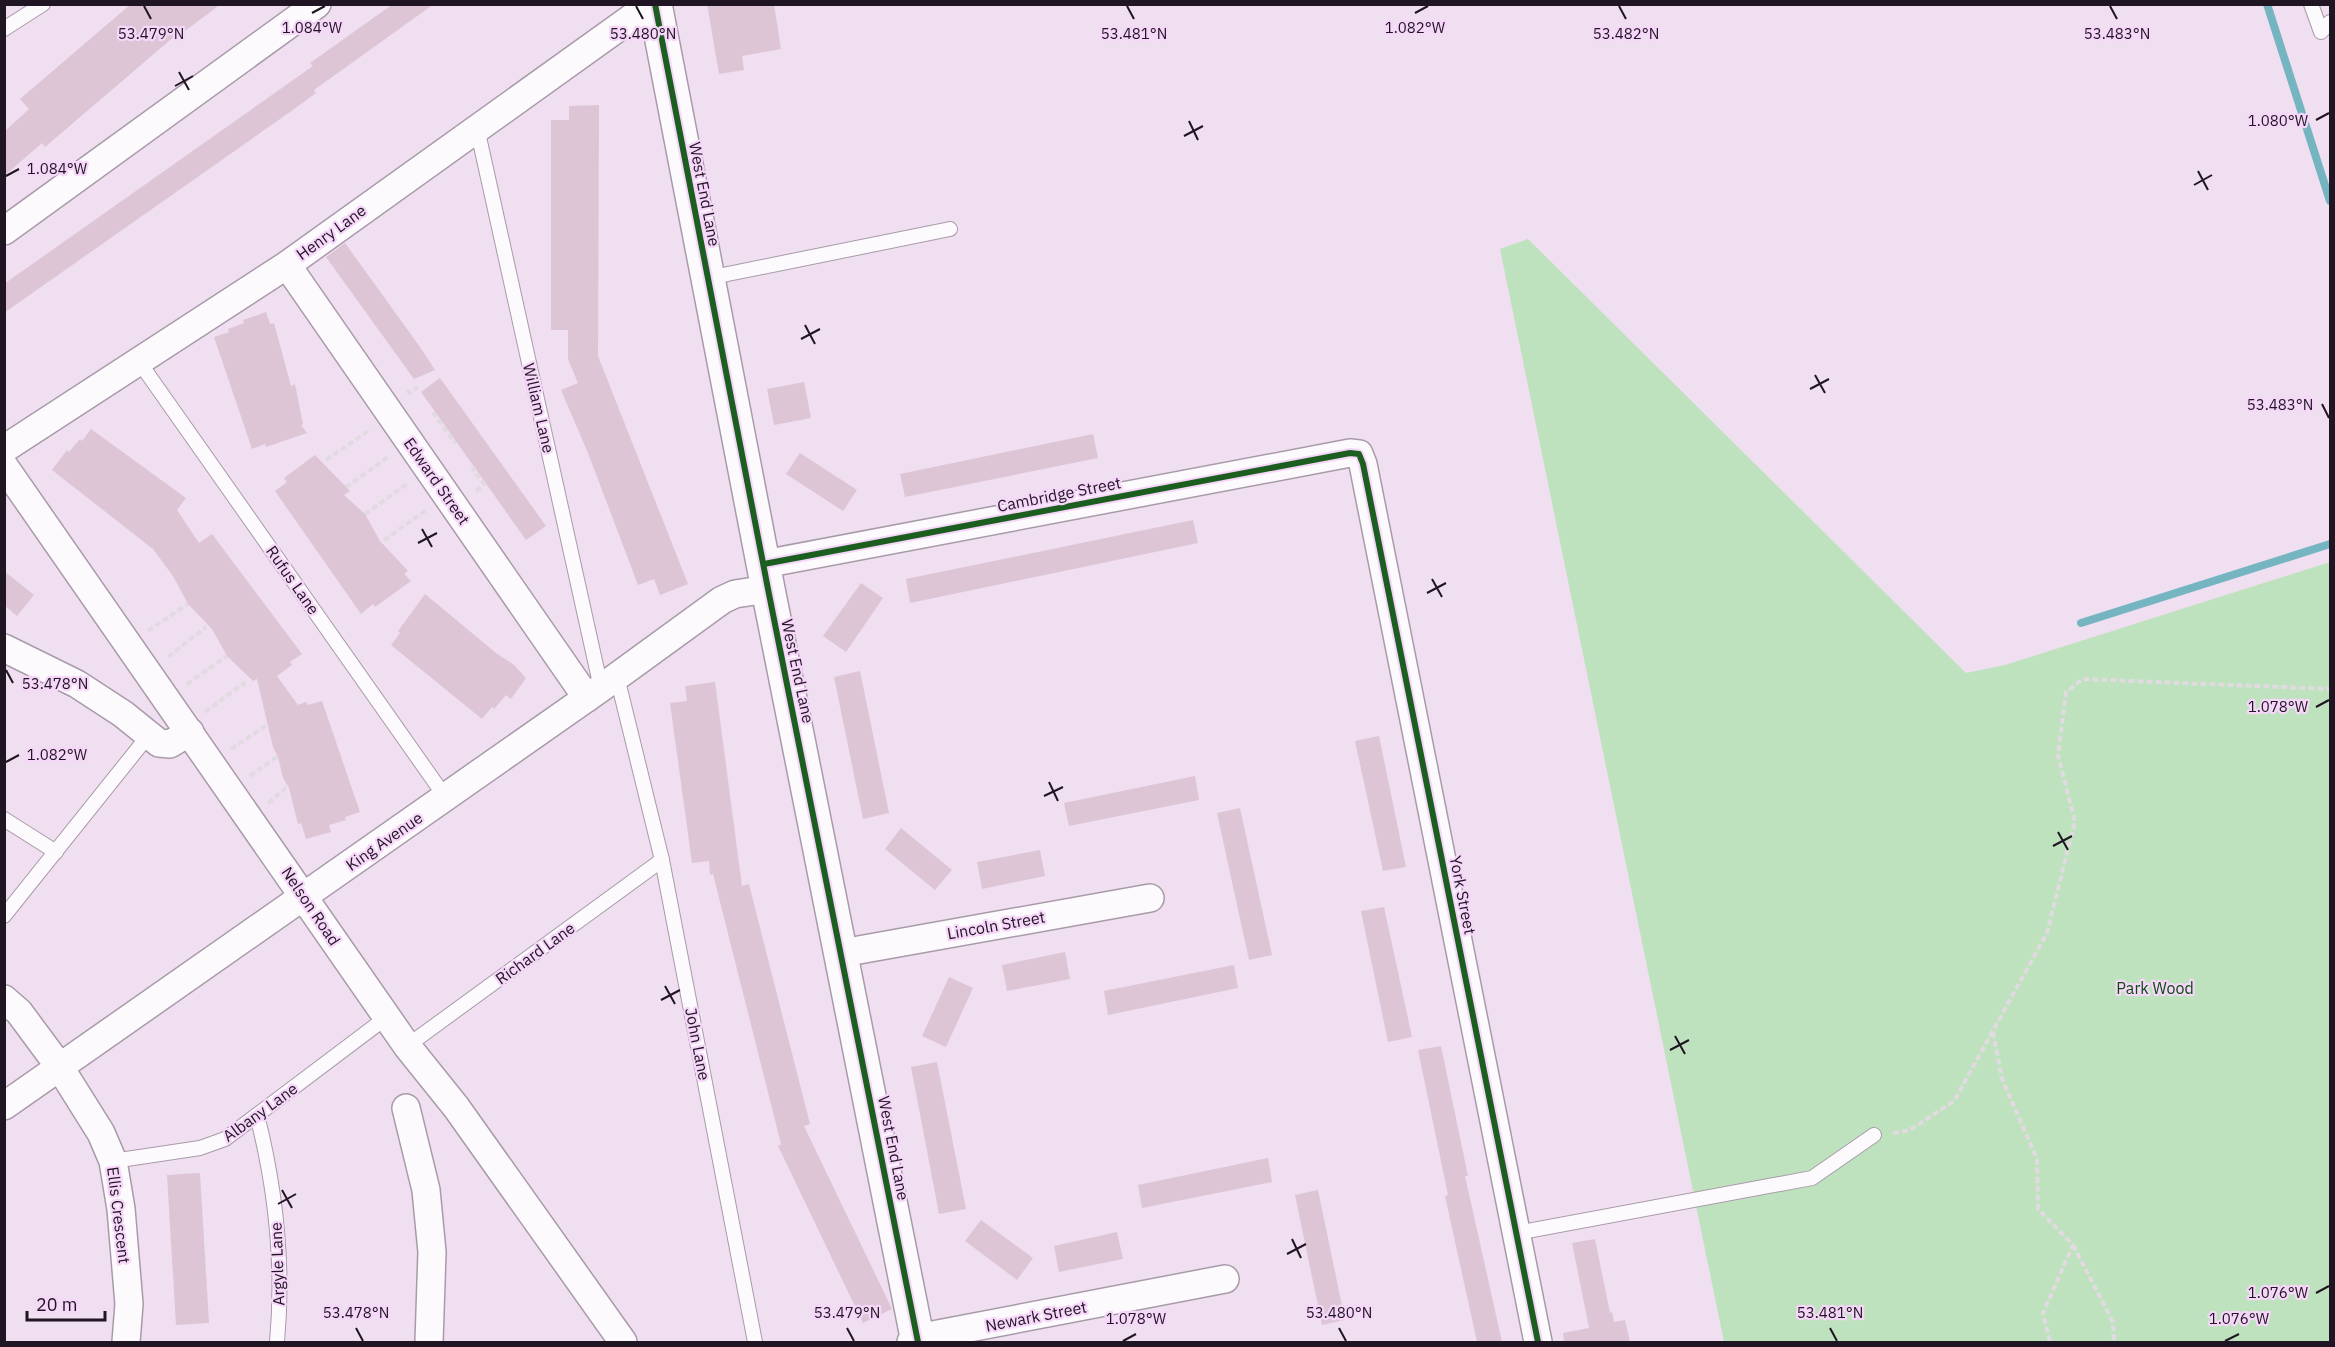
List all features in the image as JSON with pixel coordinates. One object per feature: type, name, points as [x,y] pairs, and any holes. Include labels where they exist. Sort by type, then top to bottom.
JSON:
[{"type":"street","points":[[4,231],[317,4]]},
{"type":"street","name":"Henry Lane","points":[[4,449],[140,363],[287,265],[653,4]]},
{"type":"street","name":"West End Lane","points":[[653,4],[842,953],[915,1341]]},
{"type":"street","name":"Edward Street","points":[[287,265],[446,495],[602,688]]},
{"type":"street","name":"Cambridge Street","points":[[766,577],[1350,453],[1359,454]]},
{"type":"street","name":"York Street","points":[[1359,454],[1366,476],[1538,1342]]},
{"type":"street","name":"Nelson Road","points":[[4,466],[305,895],[407,1046],[456,1107],[623,1342]]},
{"type":"street","name":"King Avenue","points":[[4,1106],[446,798],[722,600],[766,577]]},
{"type":"street","points":[[4,648],[77,684],[123,714],[159,743],[170,744],[188,729]]},
{"type":"street","name":"Lincoln Street","points":[[842,953],[1150,898]]},
{"type":"street","name":"Ellis Crescent","points":[[4,999],[19,1012],[59,1066],[101,1133],[113,1161],[121,1209],[129,1305],[126,1342]]},
{"type":"street","points":[[406,1108],[426,1190],[432,1252],[429,1342]]},
{"type":"street","name":"Newark Street","points":[[915,1341],[1225,1279]]},
{"type":"lane","points":[[4,29],[43,4]]},
{"type":"lane","points":[[2311,4],[2321,32],[2331,22]]},
{"type":"lane","name":"William Lane","points":[[477,128],[602,688]]},
{"type":"lane","points":[[708,278],[950,229]]},
{"type":"lane","name":"Rufus Lane","points":[[140,363],[446,798]]},
{"type":"lane","name":"John Lane","points":[[602,688],[662,860],[755,1342]]},
{"type":"lane","points":[[4,916],[148,736]]},
{"type":"lane","points":[[4,819],[56,852]]},
{"type":"lane","name":"Richard Lane","points":[[407,1046],[662,860]]},
{"type":"lane","name":"Albany Lane","points":[[113,1161],[200,1148],[225,1139],[387,1017]]},
{"type":"lane","name":"Argyle Lane","points":[[257,1115],[269,1161],[276,1209],[279,1271],[277,1342]]},
{"type":"lane","points":[[1516,1233],[1812,1178],[1874,1136]]},
{"type":"path","points":[[436,413],[434,414],[445,430],[454,442],[456,441]]},
{"type":"path","points":[[328,461],[390,414]]},
{"type":"path","points":[[348,488],[409,442]]},
{"type":"path","points":[[367,514],[428,468]]},
{"type":"path","points":[[386,540],[446,495]]},
{"type":"path","points":[[129,644],[187,603]]},
{"type":"path","points":[[148,672],[207,628]]},
{"type":"path","points":[[167,699],[225,655]]},
{"type":"path","points":[[1874,1136],[1910,1130],[1954,1101],[2047,933],[2074,821],[2058,756],[2066,692],[2083,679],[2331,689]]},
{"type":"path","points":[[188,729],[245,682]]},
{"type":"path","points":[[212,763],[267,727]]},
{"type":"path","points":[[1992,1030],[2002,1078],[2037,1159],[2038,1209],[2073,1245],[2113,1322],[2114,1342]]},
{"type":"path","points":[[2050,1342],[2043,1313],[2073,1245]]},
{"type":"green space","name":"Park Wood","points":[[1528,239],[1966,673],[2005,665],[2330,562],[2330,1342],[1724,1342],[1500,249]]},
{"type":"building","points":[[131,4],[221,4],[185,31],[183,29],[45,147],[42,143],[4,176],[4,132],[29,109],[20,99]]},
{"type":"building","points":[[393,4],[434,4],[314,90],[316,93],[290,112],[4,313],[4,284],[313,66],[310,63]]},
{"type":"building","points":[[707,4],[774,4],[781,49],[742,56],[744,70],[719,74]]},
{"type":"building","points":[[599,105],[598,356],[688,584],[660,595],[654,579],[638,585],[588,453],[561,390],[578,383],[568,359],[568,330],[551,330],[551,120],[569,120],[569,106]]},
{"type":"building","points":[[345,243],[435,370],[414,379],[326,257]]},
{"type":"building","points":[[266,312],[270,324],[274,323],[291,386],[295,384],[303,424],[301,425],[307,433],[266,447],[265,444],[252,449],[214,337],[229,332],[228,329],[244,323],[243,320]]},
{"type":"building","points":[[440,378],[546,526],[526,540],[421,392]]},
{"type":"building","points":[[804,382],[811,418],[774,425],[767,389]]},
{"type":"building","points":[[91,429],[186,498],[177,510],[199,543],[212,534],[302,654],[290,662],[292,665],[277,676],[298,705],[322,701],[360,812],[345,817],[346,820],[329,825],[331,832],[306,839],[301,823],[298,824],[289,788],[283,778],[273,747],[257,679],[253,681],[227,656],[212,629],[188,604],[173,576],[153,549],[52,470],[67,450],[69,452],[80,439],[82,441]]},
{"type":"building","points":[[1093,434],[1098,458],[905,497],[900,474]]},
{"type":"building","points":[[800,453],[857,490],[843,511],[786,474]]},
{"type":"building","points":[[315,455],[350,491],[344,495],[365,514],[380,541],[408,571],[404,574],[411,581],[375,607],[373,604],[361,614],[275,491],[287,482],[284,478]]},
{"type":"building","points":[[1193,520],[1198,543],[910,603],[906,579]]},
{"type":"building","points":[[4,571],[34,595],[17,616],[4,605]]},
{"type":"building","points":[[861,583],[883,598],[846,652],[823,636]]},
{"type":"building","points":[[425,594],[496,653],[514,665],[526,678],[511,699],[506,695],[482,719],[391,645],[400,633],[398,631]]},
{"type":"building","points":[[860,671],[889,813],[863,819],[834,677]]},
{"type":"building","points":[[715,682],[742,886],[749,884],[810,1124],[804,1126],[892,1309],[863,1323],[778,1146],[781,1144],[713,874],[710,875],[709,861],[692,863],[670,703],[687,701],[685,686]]},
{"type":"building","points":[[1379,736],[1406,867],[1383,871],[1355,741]]},
{"type":"building","points":[[1195,776],[1199,800],[1069,826],[1064,803]]},
{"type":"building","points":[[1240,808],[1272,955],[1249,960],[1217,813]]},
{"type":"building","points":[[901,828],[952,870],[935,890],[885,849]]},
{"type":"building","points":[[1040,850],[1045,876],[982,889],[977,862]]},
{"type":"building","points":[[1384,907],[1412,1037],[1388,1042],[1361,911]]},
{"type":"building","points":[[1065,952],[1070,979],[1007,991],[1002,965]]},
{"type":"building","points":[[1234,965],[1238,988],[1108,1015],[1104,991]]},
{"type":"building","points":[[949,977],[973,988],[946,1047],[922,1036]]},
{"type":"building","points":[[1441,1046],[1468,1176],[1465,1176],[1502,1342],[1477,1342],[1445,1196],[1448,1195],[1418,1050]]},
{"type":"building","points":[[937,1062],[966,1209],[939,1214],[911,1067]]},
{"type":"building","points":[[1268,1158],[1272,1182],[1142,1208],[1138,1185]]},
{"type":"building","points":[[200,1173],[209,1323],[176,1325],[167,1175]]},
{"type":"building","points":[[1318,1190],[1345,1320],[1322,1325],[1295,1195]]},
{"type":"building","points":[[981,1220],[1033,1258],[1017,1280],[965,1241]]},
{"type":"building","points":[[1117,1232],[1123,1259],[1059,1272],[1054,1246]]},
{"type":"building","points":[[1595,1239],[1610,1313],[1612,1312],[1614,1322],[1625,1320],[1630,1342],[1564,1342],[1563,1333],[1589,1328],[1572,1243]]},
{"type":"waterway","points":[[2267,4],[2330,201]]},
{"type":"waterway","points":[[2081,623],[2330,544]]},
{"type":"cycle path","points":[[655,4],[768,589],[918,1342]]},
{"type":"cycle path","points":[[764,564],[1350,453],[1359,454],[1363,464],[1538,1342]]}]
